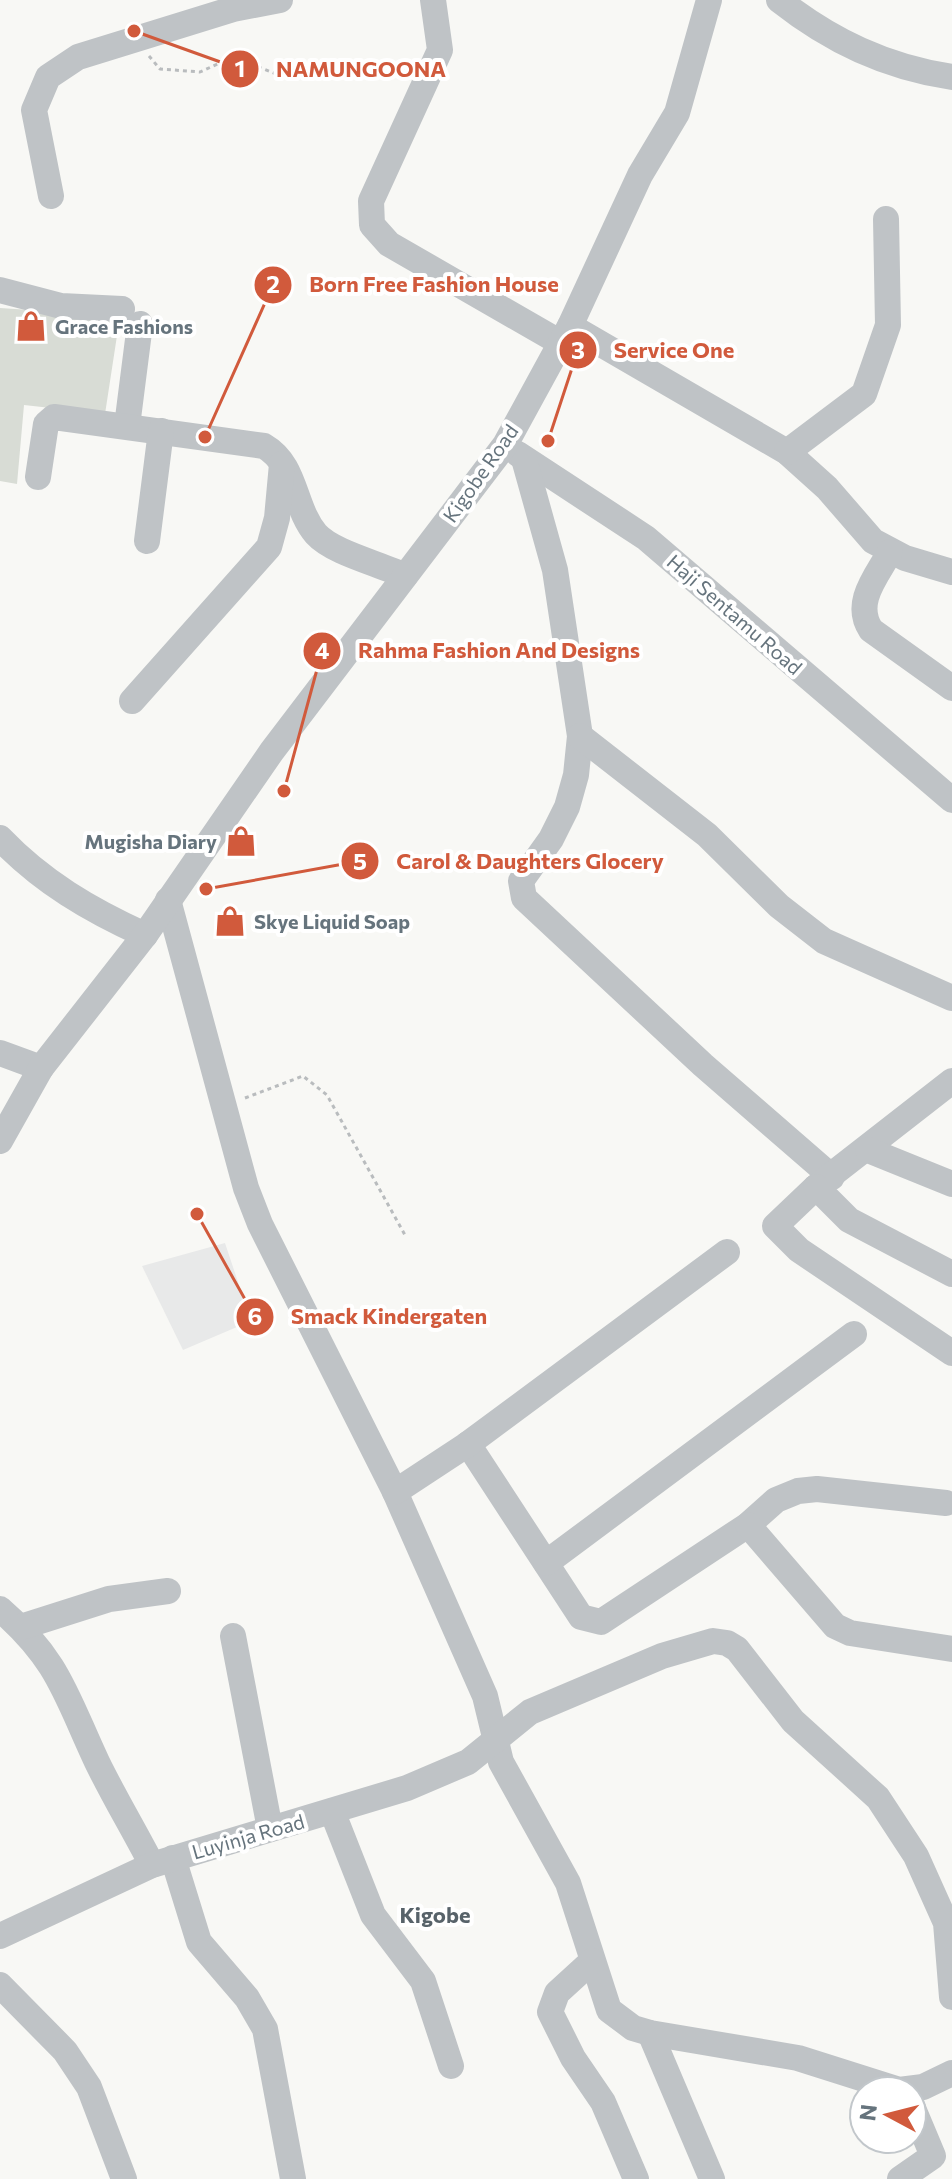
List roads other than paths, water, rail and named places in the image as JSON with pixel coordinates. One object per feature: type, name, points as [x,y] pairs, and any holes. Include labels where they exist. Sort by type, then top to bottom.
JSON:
[{"type":"street","points":[[51,196],[34,110],[48,77],[78,57],[233,9],[280,0]]},
{"type":"street","points":[[433,0],[440,50],[371,201],[372,225],[400,251],[566,334],[787,452],[807,468],[873,541],[890,552],[952,572]]},
{"type":"street","name":"Kigobe Road","points":[[0,1141],[41,1068],[145,935],[272,751],[405,576],[514,452],[640,175],[677,113],[709,0]]},
{"type":"street","points":[[779,0],[843,44],[915,71],[952,77]]},
{"type":"street","points":[[787,452],[864,394],[888,325],[886,219]]},
{"type":"street","points":[[0,290],[61,306],[131,316],[127,426]]},
{"type":"street","points":[[38,477],[49,419],[54,417],[264,446],[283,460],[309,524],[326,544]]},
{"type":"street","points":[[147,541],[161,431]]},
{"type":"street","points":[[514,452],[555,570],[580,736],[576,775],[567,807],[551,839],[521,881],[524,898],[824,1182],[849,1220],[952,1274]]},
{"type":"street","name":"Haji Sentamu Road","points":[[514,452],[646,538],[952,800]]},
{"type":"street","points":[[132,701],[269,547],[277,518],[283,460]]},
{"type":"street","points":[[269,547],[295,539],[326,544],[405,576]]},
{"type":"street","points":[[890,552],[863,603],[865,621],[871,630],[952,688]]},
{"type":"street","points":[[580,736],[727,852],[779,906],[824,941],[952,998]]},
{"type":"street","points":[[0,838],[25,864],[57,889],[145,935]]},
{"type":"street","points":[[168,900],[223,1106],[260,1224],[395,1492],[485,1696],[501,1762],[568,1883],[609,2010],[633,2028],[650,2033],[798,2058],[849,2075]]},
{"type":"street","points":[[0,1053],[41,1068]]},
{"type":"street","points":[[948,1089],[824,1182],[775,1226],[799,1250],[952,1353]]},
{"type":"street","points":[[868,1150],[952,1184]]},
{"type":"street","points":[[395,1492],[468,1444],[727,1252]]},
{"type":"street","points":[[546,1563],[854,1334]]},
{"type":"street","points":[[468,1444],[581,1617],[601,1622],[748,1525],[776,1500],[798,1491],[817,1489],[946,1503]]},
{"type":"street","points":[[748,1525],[835,1626],[850,1633],[952,1649]]},
{"type":"street","points":[[21,1627],[109,1599],[168,1591]]},
{"type":"street","points":[[0,1609],[21,1627],[56,1669],[98,1764],[163,1861],[199,1942],[247,1998],[265,2029],[293,2179]]},
{"type":"street","points":[[233,1636],[270,1829]]},
{"type":"street","name":"Luyinja Road","points":[[0,1936],[163,1861],[407,1788],[468,1762],[522,1719],[550,1703],[674,1652],[713,1641],[727,1643],[746,1659],[801,1730],[882,1803],[930,1882],[946,1923],[951,1966]]},
{"type":"street","points":[[332,1811],[373,1915],[423,1981],[451,2066]]},
{"type":"street","points":[[592,1961],[557,1993],[550,2012],[573,2058],[603,2102],[636,2179]]},
{"type":"street","points":[[951,1966],[952,1997]]},
{"type":"street","points":[[0,1985],[65,2051],[81,2075],[97,2101],[114,2159],[124,2179]]},
{"type":"street","points":[[650,2033],[712,2179]]},
{"type":"street","points":[[928,2085],[952,2073]]},
{"type":"street","points":[[900,2179],[933,2156],[928,2144]]},
{"type":"place","name":"NAMUNGOONA","points":[[134,31]]},
{"type":"place","name":"Grace Fashions","points":[[31,326]]},
{"type":"place","name":"Born Free Fashion House","points":[[205,437]]},
{"type":"place","name":"Service One","points":[[548,441]]},
{"type":"place","name":"Rahma Fashion And Designs","points":[[284,791]]},
{"type":"place","name":"Mugisha Diary","points":[[241,841]]},
{"type":"place","name":"Carol & Daughters Glocery","points":[[206,889]]},
{"type":"place","name":"Skye Liquid Soap","points":[[230,921]]},
{"type":"place","name":"Smack Kindergaten","points":[[197,1214]]},
{"type":"district","name":"Kigobe","points":[[435,1914]]}]
